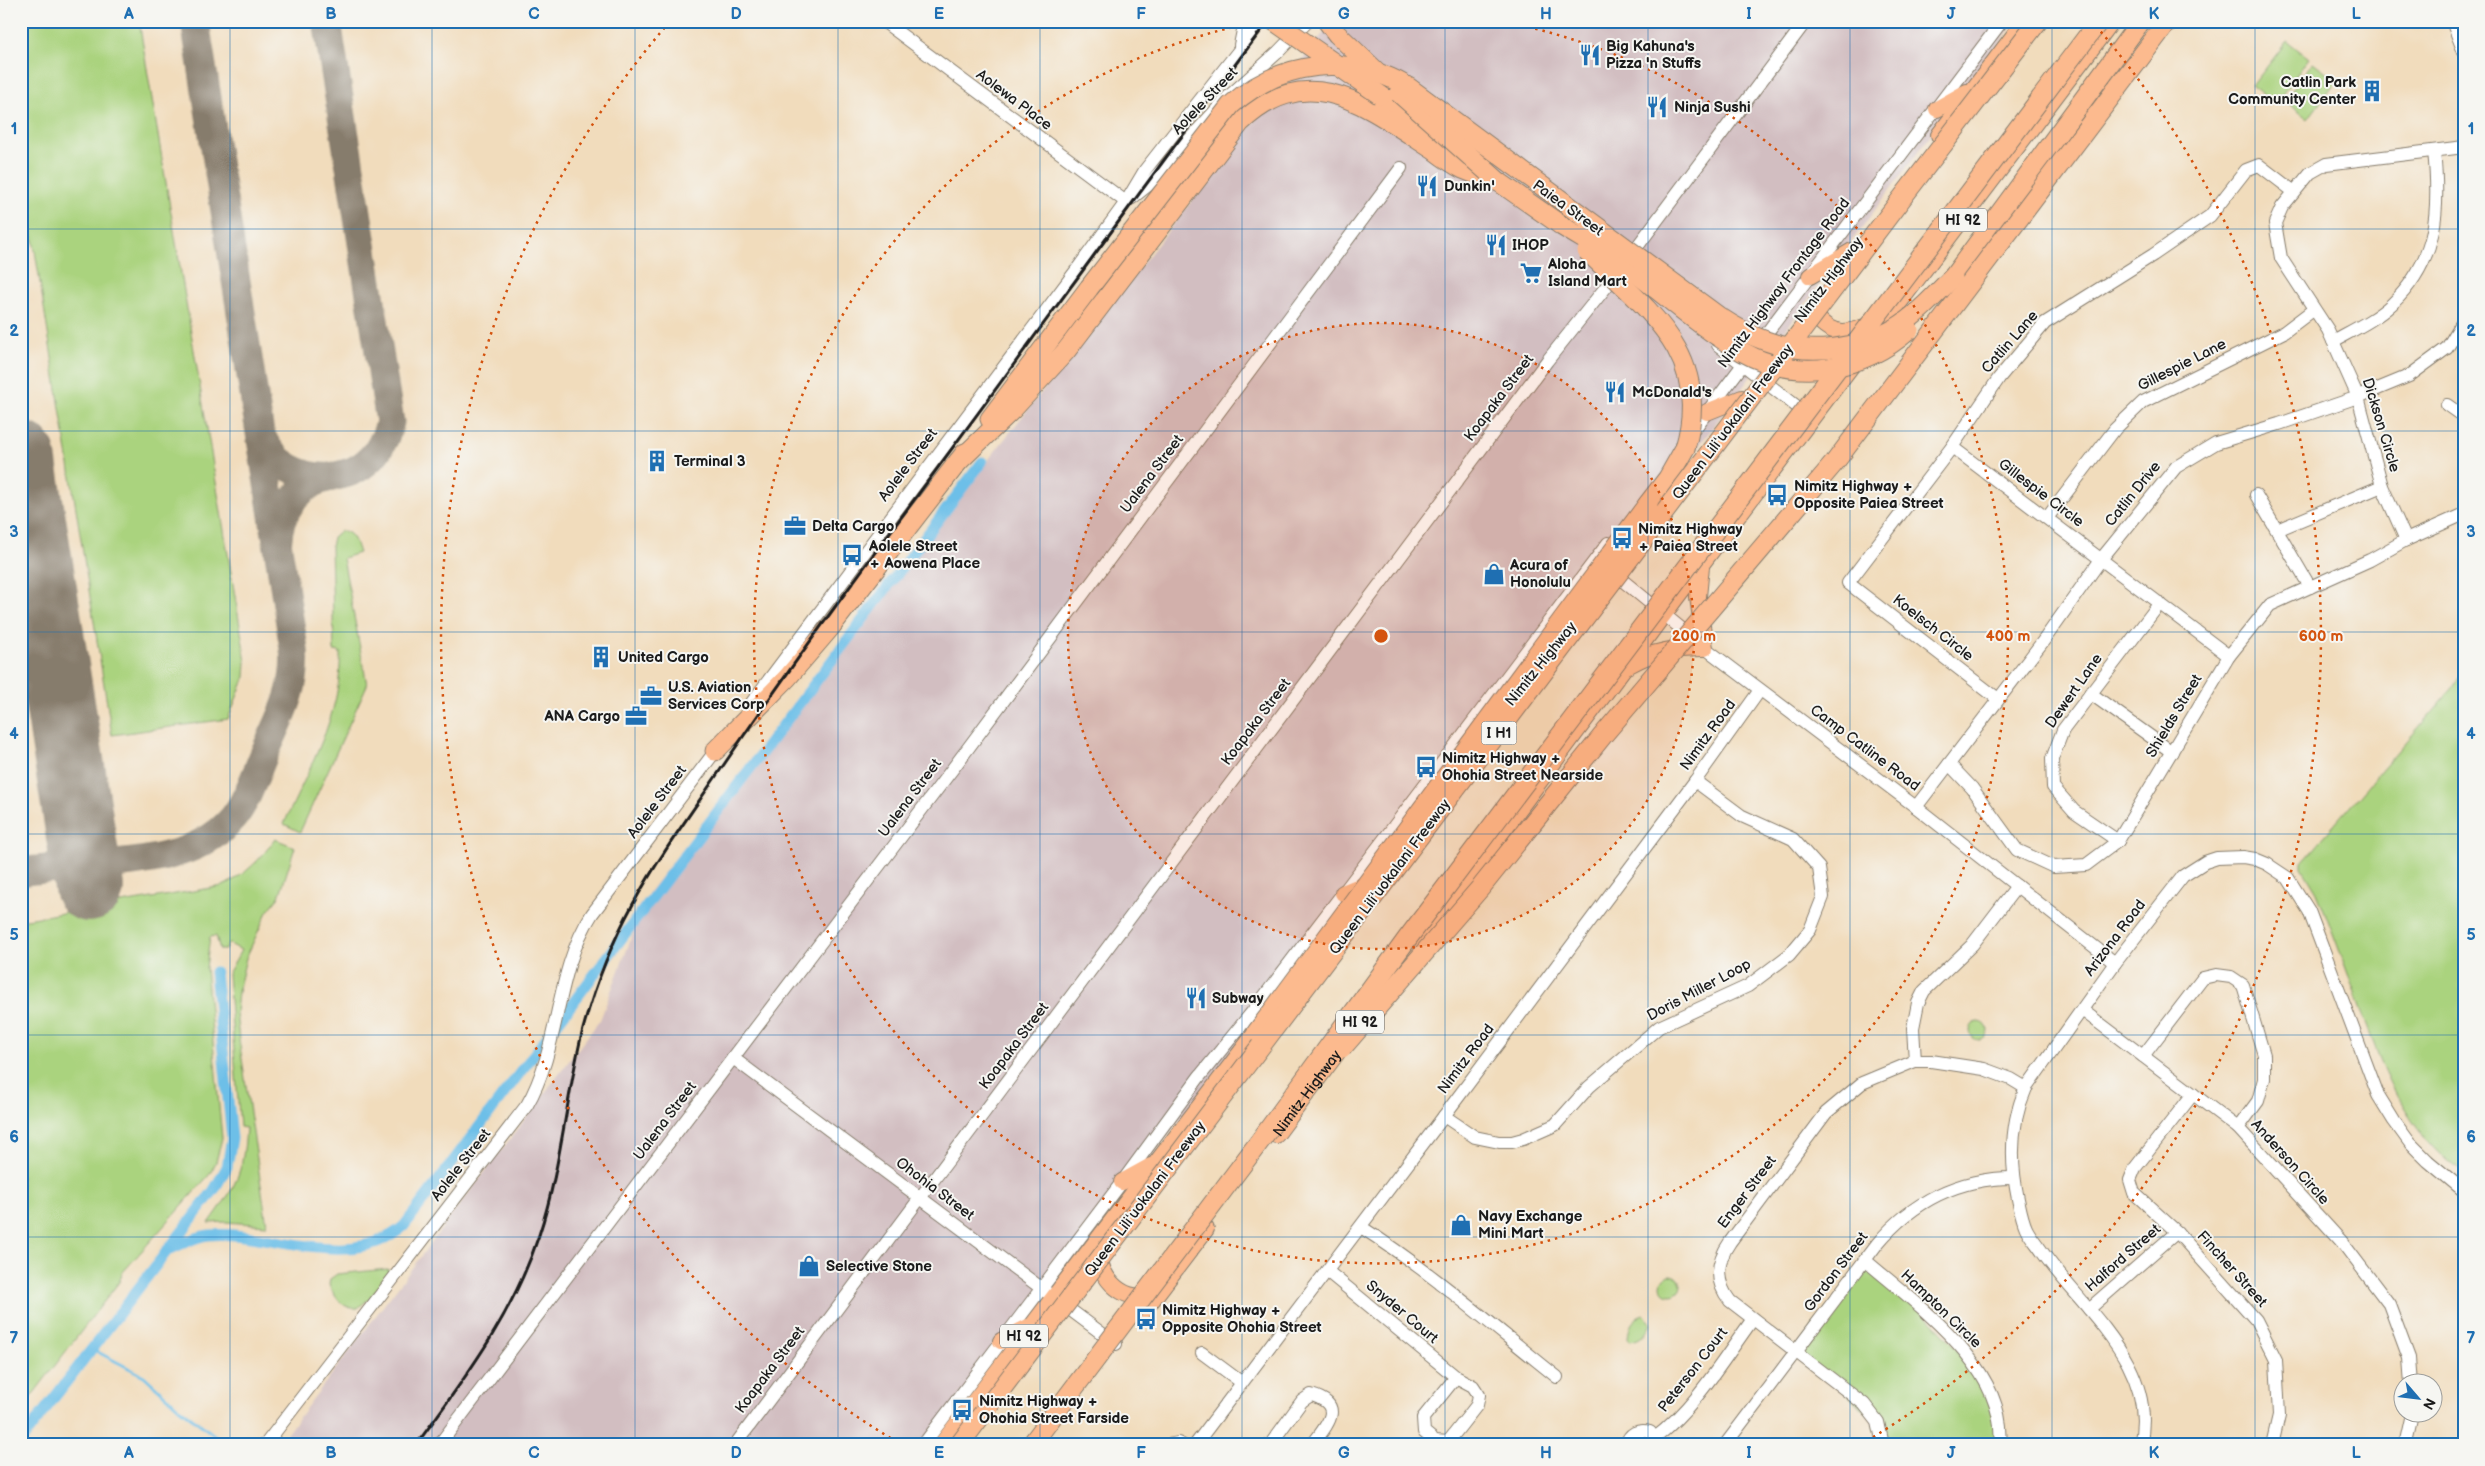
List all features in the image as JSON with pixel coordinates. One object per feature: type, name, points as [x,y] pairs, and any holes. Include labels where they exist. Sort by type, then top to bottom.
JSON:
[{"type":"highway","points":[[1274,21],[1382,94]]},
{"type":"highway","points":[[1328,21],[1337,34],[1499,182]]},
{"type":"highway","name":"Queen Liliʻuokalani Freeway","points":[[959,1445],[2038,21]]},
{"type":"highway","points":[[1031,1445],[1260,1141],[1413,931],[2100,21]]},
{"type":"highway","points":[[1296,25],[1382,94],[1499,182],[1562,226],[1634,272],[1693,319],[1744,353],[1772,363],[1817,370],[1839,367],[1880,351],[1916,324],[2141,21]]},
{"type":"highway","points":[[1260,1141],[1482,886],[1604,734],[1835,462],[2168,21]]},
{"type":"highway","points":[[715,751],[787,678],[823,636],[1231,105],[1253,88],[1280,74],[1296,69],[1327,65],[1369,70],[1394,79],[1408,87],[1718,316],[1742,331],[1767,342],[1796,348],[1822,349],[1848,346],[1872,339],[1896,328],[1918,311],[1952,277]]},
{"type":"highway","points":[[958,462],[1019,402],[1066,351],[1240,123],[1262,104],[1304,91],[1338,94],[1350,98],[1462,169],[1499,182]]},
{"type":"highway","points":[[959,1445],[1326,937],[1677,464],[1690,431],[1692,414],[1690,388],[1684,362],[1665,328],[1562,226]]},
{"type":"main road","name":"Nimitz Highway","points":[[941,1445],[1034,1324],[1048,1292],[1109,1226],[1462,762],[1614,573],[1757,376],[1974,88],[2014,28],[2025,21]]},
{"type":"main road","name":"Nimitz Highway","points":[[1042,1445],[2112,21]]},
{"type":"main road","points":[[1937,109],[1974,88]]},
{"type":"main road","points":[[1810,276],[1852,250]]},
{"type":"main road","points":[[1823,289],[1815,308],[1816,316],[1825,327],[1839,332],[1849,332],[1890,316]]},
{"type":"main road","points":[[1707,412],[1742,398]]},
{"type":"main road","points":[[1624,668],[1648,655],[1670,648],[1705,648],[1698,597],[1701,566]]},
{"type":"main road","points":[[1566,598],[1601,589]]},
{"type":"main road","points":[[1462,762],[1466,732]]},
{"type":"main road","points":[[1343,893],[1372,881]]},
{"type":"main road","points":[[1122,1182],[1158,1162]]},
{"type":"main road","points":[[1109,1226],[1101,1242],[1099,1256],[1107,1280],[1113,1286],[1129,1294],[1151,1294],[1161,1288]]},
{"type":"main road","points":[[1001,1342],[1034,1324]]},
{"type":"street","name":"Aolewa Place","points":[[883,21],[1126,202]]},
{"type":"street","points":[[1239,50],[1245,21]]},
{"type":"street","name":"Aolele Street","points":[[265,1445],[520,1115],[536,1088],[548,1056],[571,955],[586,923],[1126,202],[1145,170],[1262,21]]},
{"type":"street","points":[[1284,21],[1296,25]]},
{"type":"street","name":"Aolele Street","points":[[1126,202],[1147,186],[1296,25],[1308,21]]},
{"type":"street","points":[[1339,21],[1348,36],[1361,48],[1382,94]]},
{"type":"street","name":"Koapaka Street","points":[[735,1445],[1546,361],[1622,267],[1806,21]]},
{"type":"street","name":"Nimitz Highway Frontage Road","points":[[923,1445],[1001,1342],[1048,1292],[1122,1182],[1199,1077],[1253,1011],[1466,732],[2002,21]]},
{"type":"street","points":[[2452,21],[2464,52]]},
{"type":"street","name":"Paiea Street","points":[[1382,94],[1622,267],[1812,420]]},
{"type":"street","name":"Dickson Circle","points":[[2406,540],[2382,486],[2358,398],[2328,330],[2313,310],[2281,258],[2275,223],[2282,207],[2293,191],[2310,173],[2326,164],[2464,147]]},
{"type":"street","points":[[2333,341],[2368,322],[2392,304],[2416,272],[2434,232],[2437,214],[2438,191],[2434,151]]},
{"type":"street","name":"Catlin Lane","points":[[1848,583],[1952,447],[1999,378],[2044,323],[2153,255],[2210,216],[2246,170],[2260,165],[2293,191]]},
{"type":"street","name":"Ualena Street","points":[[439,1445],[957,763],[1401,168]]},
{"type":"street","name":"Gillespie Lane","points":[[2047,518],[2115,429],[2143,402],[2284,332],[2313,310]]},
{"type":"street","name":"Catlin Drive","points":[[1916,807],[2044,640],[2102,558],[2176,467],[2216,443],[2358,398],[2409,376],[2447,348],[2464,320]]},
{"type":"street","points":[[2447,406],[2464,417]]},
{"type":"street","name":"Gillespie Circle","points":[[1952,447],[2102,558],[2229,656]]},
{"type":"street","points":[[2277,530],[2382,486]]},
{"type":"street","points":[[2256,495],[2310,587]]},
{"type":"street","name":"Shields Street","points":[[1948,764],[1972,788],[2018,850],[2054,867],[2086,865],[2118,841],[2229,656],[2270,605],[2370,560],[2406,540],[2464,514]]},
{"type":"street","name":"Camp Catline Road","points":[[1597,557],[1705,648],[1916,807],[2115,963]]},
{"type":"street","name":"Koelsch Circle","points":[[1848,583],[1998,699]]},
{"type":"street","name":"Dewert Lane","points":[[2118,841],[2074,811],[2053,787],[2052,759],[2063,730],[2160,603]]},
{"type":"street","name":"Nimitz Road","points":[[1194,1445],[1361,1227],[1695,781],[1760,690]]},
{"type":"street","points":[[2090,693],[2172,752]]},
{"type":"street","name":"Doris Miller Loop","points":[[1444,1116],[1475,1137],[1499,1142],[1512,1142],[1523,1139],[1555,1125],[1589,1086],[1659,1027],[1748,986],[1788,955],[1810,930],[1823,897],[1818,868],[1794,839],[1742,816],[1695,781]]},
{"type":"street","name":"Arizona Road","points":[[2140,1445],[2143,1434],[2143,1405],[2136,1376],[2089,1309],[2051,1265],[2026,1228],[2013,1178],[2011,1156],[2018,1106],[2026,1088],[2115,963],[2175,886],[2194,868],[2217,858],[2255,859],[2278,870],[2296,888],[2310,911],[2378,1095],[2410,1143],[2464,1191]]},
{"type":"street","points":[[1915,1061],[1913,1028],[1918,1003],[1924,991],[1941,973],[1955,964],[1972,945],[2017,886]]},
{"type":"street","points":[[2143,1056],[2203,978],[2216,975],[2231,977],[2242,985],[2264,1055],[2264,1079],[2258,1101],[2238,1128]]},
{"type":"street","name":"Anderson Circle","points":[[2082,1010],[2238,1128],[2342,1242],[2389,1304],[2409,1358],[2410,1374]]},
{"type":"street","name":"Ohohia Street","points":[[733,1058],[1117,1345]]},
{"type":"street","name":"Enger Street","points":[[1884,1445],[1878,1422],[1864,1404],[1730,1301],[1721,1290],[1718,1269],[1725,1249],[1834,1105],[1862,1083],[1915,1061],[1949,1062],[1984,1069],[2011,1079],[2026,1088]]},
{"type":"street","name":"Fincher Street","points":[[2193,1094],[2135,1168],[2130,1180],[2134,1193],[2177,1232],[2256,1320],[2276,1360],[2279,1416],[2272,1445]]},
{"type":"street","name":"Gordon Street","points":[[1725,1445],[1795,1351],[1901,1218],[1936,1195],[1964,1184],[2013,1178]]},
{"type":"street","points":[[1361,1227],[1388,1245],[1505,1334],[1557,1377]]},
{"type":"street","name":"Halford Street","points":[[2089,1309],[2177,1232]]},
{"type":"street","name":"Hampton Circle","points":[[1866,1260],[1920,1308],[1966,1353],[1981,1373],[1996,1406],[2001,1432],[2000,1445]]},
{"type":"street","name":"Snyder Court","points":[[1327,1271],[1456,1378],[1474,1386],[1479,1395],[1477,1406],[1448,1442],[1439,1442],[1424,1432],[1423,1418],[1456,1378]]},
{"type":"street","name":"Peterson Court","points":[[1657,1441],[1698,1394],[1753,1319]]},
{"type":"street","points":[[1202,1353],[1241,1382]]},
{"type":"street","points":[[1272,1444],[1302,1401],[1311,1395],[1324,1399],[1331,1408],[1331,1420],[1312,1445]]},
{"type":"street","points":[[2406,1445],[2410,1424]]},
{"type":"street","points":[[1626,1445],[1630,1436],[1640,1431],[1650,1432],[1657,1441]]},
{"type":"street","points":[[1168,1445],[1178,1443],[1182,1445]]},
{"type":"shaded area","points":[[1333,21],[2016,21],[1684,466],[930,1445],[278,1445],[600,1020],[649,892]]},
{"type":"green space","points":[[21,21],[139,21],[246,662],[245,677],[228,719],[112,735],[21,163]]},
{"type":"green space","points":[[2287,41],[2309,58],[2275,104],[2252,86]]},
{"type":"green space","points":[[2313,62],[2337,80],[2308,119],[2284,100]]},
{"type":"green space","points":[[340,531],[345,531],[351,535],[359,553],[343,558],[367,685],[300,832],[284,824],[322,741],[336,697],[339,675],[340,652],[334,651],[331,547],[333,537]]},
{"type":"green space","points":[[2464,671],[2464,1173],[2443,1157],[2426,1139],[2410,1118],[2385,1072],[2317,892],[2302,867],[2302,862],[2452,689]]},
{"type":"green space","points":[[275,839],[295,847],[279,897],[267,912],[246,958],[238,992],[236,1013],[267,1225],[226,1222],[209,1223],[237,1179],[243,1157],[246,1128],[240,1127],[228,974],[241,950],[228,943],[225,950],[220,950],[216,936],[210,937],[206,968],[222,1138],[216,1162],[210,1174],[123,1272],[119,1282],[21,1410],[21,920],[223,886],[239,877],[252,866]]},
{"type":"green space","points":[[1975,1022],[1983,1022],[1988,1027],[1986,1038],[1975,1040],[1970,1035],[1970,1027]]},
{"type":"green space","points":[[1865,1260],[1920,1308],[1986,1380],[2000,1445],[1883,1445],[1878,1422],[1795,1351]]},
{"type":"green space","points":[[388,1269],[389,1273],[370,1298],[358,1308],[348,1307],[340,1302],[329,1285],[330,1279],[337,1274]]},
{"type":"green space","points":[[1667,1275],[1675,1275],[1681,1281],[1681,1289],[1675,1295],[1667,1295],[1661,1289],[1661,1281]]},
{"type":"green space","points":[[1644,1315],[1651,1324],[1640,1338],[1630,1341],[1628,1338],[1632,1324],[1637,1318]]},
{"type":"waterway","points":[[166,1251],[193,1239],[209,1235],[234,1235],[335,1248],[360,1247],[383,1240],[404,1226],[982,462]]},
{"type":"waterway","points":[[21,1441],[214,1190],[227,1167],[232,1138],[215,972]]},
{"type":"waterway","points":[[92,1349],[144,1376],[179,1408],[227,1445]]},
{"type":"taxiway","points":[[21,872],[134,862],[163,857],[189,849],[213,836],[233,818],[243,803],[283,714],[291,689],[295,663],[294,649],[195,21]]},
{"type":"taxiway","points":[[278,539],[281,521],[296,497],[318,481],[350,472],[362,466],[378,450],[390,422],[327,21]]},
{"type":"taxiway","points":[[261,435],[273,454],[290,468],[310,475],[332,477]]},
{"type":"runway","points":[[21,456],[89,887]]},
{"type":"railway","points":[[416,1445],[486,1345],[502,1319],[528,1264],[547,1210],[553,1185],[583,1029],[598,981],[611,950],[643,886],[689,815],[820,628],[1268,21]]},
{"type":"place","name":"Big Kahuna's Pizza 'n Stuffs","points":[[1590,55]]},
{"type":"place","name":"Catlin Park Community Center","points":[[2372,91]]},
{"type":"place","name":"Ninja Sushi","points":[[1657,107]]},
{"type":"place","name":"Dunkin'","points":[[1427,186]]},
{"type":"place","name":"IHOP","points":[[1496,245]]},
{"type":"place","name":"Aloha Island Mart","points":[[1531,273]]},
{"type":"place","name":"McDonald's","points":[[1615,392]]},
{"type":"place","name":"Terminal 3","points":[[657,461]]},
{"type":"place","name":"Nimitz Highway + Opposite Paiea Street","points":[[1777,495]]},
{"type":"place","name":"Delta Cargo","points":[[795,526]]},
{"type":"place","name":"Nimitz Highway + Paiea Street","points":[[1622,538]]},
{"type":"place","name":"Aolele Street + Aowena Place","points":[[852,555]]},
{"type":"place","name":"Acura of Honolulu","points":[[1494,574]]},
{"type":"place","name":"United Cargo","points":[[601,657]]},
{"type":"place","name":"U.S. Aviation Services Corp","points":[[651,696]]},
{"type":"place","name":"ANA Cargo","points":[[636,716]]},
{"type":"place","name":"Nimitz Highway + Ohohia Street Nearside","points":[[1426,767]]},
{"type":"place","name":"Subway","points":[[1196,998]]},
{"type":"place","name":"Navy Exchange Mini Mart","points":[[1461,1225]]},
{"type":"place","name":"Selective Stone","points":[[809,1266]]},
{"type":"place","name":"Nimitz Highway + Opposite Ohohia Street","points":[[1146,1319]]},
{"type":"place","name":"Nimitz Highway + Ohohia Street Farside","points":[[962,1410]]}]
